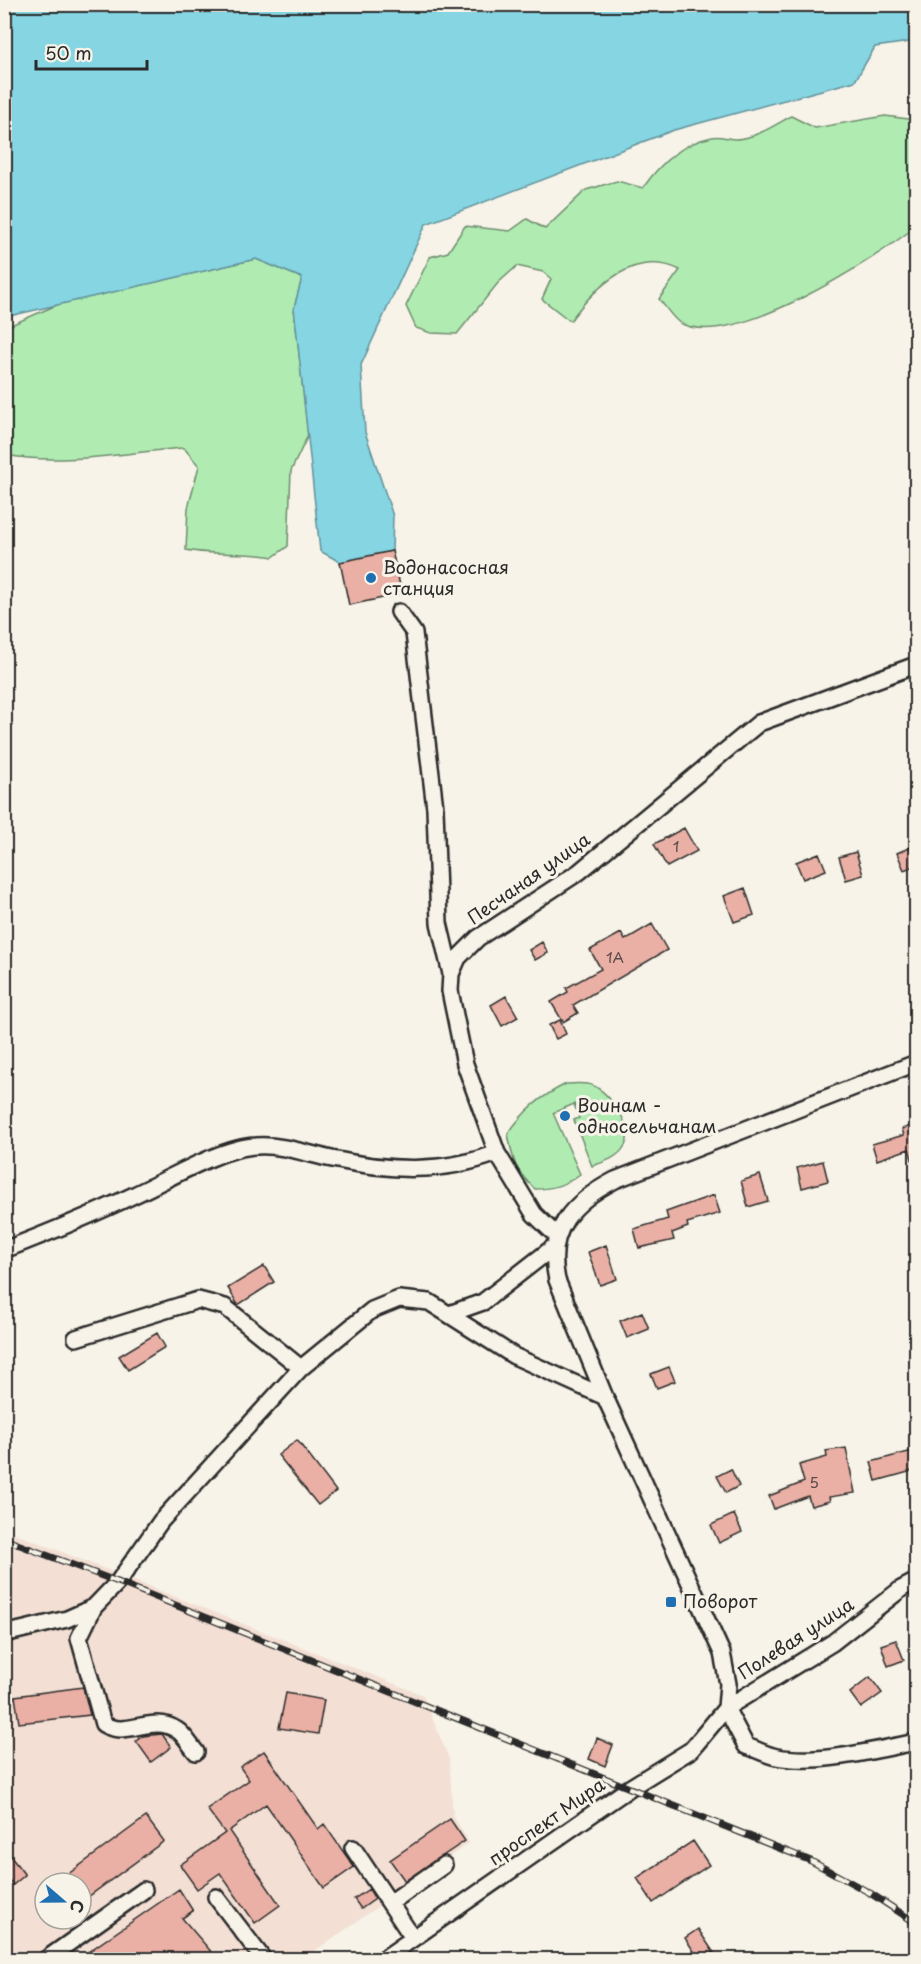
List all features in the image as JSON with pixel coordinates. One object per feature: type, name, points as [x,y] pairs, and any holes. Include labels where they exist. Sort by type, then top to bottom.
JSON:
[{"type":"street","points":[[399,612],[414,633],[435,808],[439,923],[451,974],[450,991],[465,1064],[497,1153],[534,1214],[556,1241]]},
{"type":"street","name":"Песчаная улица","points":[[451,974],[458,958],[478,938],[579,872],[759,723],[916,665]]},
{"type":"street","points":[[916,1063],[615,1180],[589,1194],[569,1214],[556,1241],[553,1263],[557,1280],[605,1397],[722,1653],[728,1684],[726,1708],[746,1746],[776,1757],[805,1759],[866,1752],[916,1742]]},
{"type":"street","points":[[4,1250],[101,1211],[226,1153],[255,1146],[285,1148],[345,1162],[418,1170],[468,1164],[497,1153]]},
{"type":"street","points":[[449,1314],[483,1302],[556,1241]]},
{"type":"street","points":[[196,1752],[177,1730],[158,1723],[141,1724],[127,1730],[112,1730],[103,1724],[88,1661],[79,1638],[94,1606],[117,1582],[161,1521],[301,1368],[372,1310],[399,1299],[429,1302],[514,1356],[605,1397]]},
{"type":"street","points":[[76,1338],[198,1300],[225,1307],[301,1368]]},
{"type":"street","name":"Полевая улица","points":[[726,1708],[832,1643],[901,1589],[916,1581]]},
{"type":"street","points":[[4,1634],[67,1619],[94,1606]]},
{"type":"street","name":"проспект Мира","points":[[382,1959],[631,1787],[691,1750],[726,1708]]},
{"type":"street","points":[[353,1848],[413,1938]]},
{"type":"street","points":[[390,1903],[444,1865]]},
{"type":"street","points":[[45,1959],[144,1890]]},
{"type":"street","points":[[216,1897],[264,1959]]},
{"type":"shaded area","points":[[4,1529],[423,1695],[449,1759],[453,1815],[469,1843],[303,1959],[5,1959]]},
{"type":"green space","points":[[791,116],[815,128],[885,116],[916,120],[916,226],[869,259],[802,298],[767,314],[733,324],[703,328],[680,323],[659,299],[680,270],[663,264],[647,264],[618,274],[604,284],[570,321],[542,299],[551,279],[543,272],[517,266],[498,283],[457,334],[431,333],[416,328],[406,306],[430,257],[448,252],[465,226],[510,231],[527,219],[545,229],[586,190],[617,181],[643,188],[665,162],[691,144],[715,137],[735,139],[750,137]]},
{"type":"green space","points":[[256,259],[302,278],[294,308],[308,435],[291,471],[288,546],[273,557],[186,550],[188,508],[199,466],[184,448],[72,459],[5,455],[4,328],[59,304]]},
{"type":"green space","points":[[566,1084],[591,1085],[608,1096],[624,1122],[627,1140],[618,1154],[592,1166],[574,1120],[579,1118],[574,1104],[553,1113],[580,1174],[559,1186],[535,1189],[516,1164],[508,1134],[533,1105]]},
{"type":"water","points":[[916,4],[916,41],[875,47],[855,81],[674,130],[426,224],[361,365],[365,432],[393,516],[392,551],[340,562],[320,551],[294,308],[302,278],[256,259],[5,317],[4,5]]},
{"type":"building","name":"Водонасосная станция","points":[[392,551],[402,594],[349,605],[340,562]]},
{"type":"building","points":[[684,828],[697,851],[667,867],[654,844]]},
{"type":"building","points":[[916,845],[916,865],[904,870],[897,853]]},
{"type":"building","points":[[856,852],[863,875],[846,880],[839,857]]},
{"type":"building","points":[[819,853],[826,870],[803,879],[796,862]]},
{"type":"building","points":[[745,888],[754,915],[734,922],[724,896]]},
{"type":"building","points":[[652,924],[667,950],[573,1005],[578,1013],[563,1022],[551,1002],[568,992],[566,988],[601,969],[590,950],[621,933],[625,940]]},
{"type":"building","points":[[542,942],[548,953],[535,960],[529,950]]},
{"type":"building","points":[[506,996],[518,1017],[502,1026],[491,1005]]},
{"type":"building","points":[[560,1020],[566,1034],[556,1039],[549,1025]]},
{"type":"building","points":[[916,1124],[916,1166],[914,1166],[909,1149],[877,1160],[872,1144],[904,1135],[902,1129]]},
{"type":"building","points":[[823,1161],[828,1181],[802,1188],[797,1168]]},
{"type":"building","points":[[760,1175],[768,1201],[748,1207],[741,1181]]},
{"type":"building","points":[[714,1195],[720,1213],[687,1223],[688,1227],[672,1233],[674,1240],[639,1248],[634,1229],[668,1219],[666,1212]]},
{"type":"building","points":[[606,1245],[617,1279],[600,1285],[588,1252]]},
{"type":"building","points":[[264,1266],[274,1282],[238,1305],[228,1288]]},
{"type":"building","points":[[642,1312],[649,1329],[627,1338],[620,1321]]},
{"type":"building","points":[[157,1333],[165,1347],[128,1370],[119,1356]]},
{"type":"building","points":[[669,1367],[675,1381],[657,1388],[651,1374]]},
{"type":"building","points":[[297,1440],[336,1491],[318,1505],[278,1455]]},
{"type":"building","points":[[846,1448],[855,1493],[829,1497],[830,1501],[811,1506],[808,1496],[774,1509],[769,1496],[804,1482],[799,1465],[827,1457],[826,1451]]},
{"type":"building","points":[[916,1450],[916,1470],[876,1481],[871,1462]]},
{"type":"building","points":[[731,1469],[739,1486],[726,1493],[717,1476]]},
{"type":"building","points":[[734,1514],[742,1532],[719,1543],[711,1525]]},
{"type":"building","points":[[896,1640],[904,1660],[888,1666],[881,1645]]},
{"type":"building","points":[[870,1677],[882,1693],[861,1708],[850,1693]]},
{"type":"building","points":[[83,1687],[90,1715],[19,1723],[15,1696]]},
{"type":"building","points":[[286,1693],[324,1700],[318,1734],[279,1728]]},
{"type":"building","points":[[162,1734],[171,1747],[151,1762],[136,1741],[143,1736]]},
{"type":"building","points":[[597,1738],[613,1745],[605,1766],[589,1759]]},
{"type":"building","points":[[264,1751],[318,1829],[324,1824],[354,1867],[324,1888],[266,1804],[229,1831],[280,1905],[255,1923],[220,1873],[197,1889],[180,1865],[225,1833],[207,1809],[249,1780],[240,1767]]},
{"type":"building","points":[[146,1817],[164,1841],[93,1893],[93,1871],[72,1871]]},
{"type":"building","points":[[450,1819],[465,1841],[405,1881],[390,1860]]},
{"type":"building","points":[[693,1841],[709,1865],[653,1903],[637,1878]]},
{"type":"building","points":[[4,1848],[25,1875],[13,1885],[4,1874]]},
{"type":"building","points":[[179,1889],[193,1911],[182,1918],[214,1955],[207,1959],[78,1959]]},
{"type":"building","points":[[369,1889],[375,1899],[361,1909],[354,1899]]},
{"type":"building","points":[[698,1929],[714,1953],[704,1959],[699,1959],[685,1938]]},
{"type":"railway","points":[[4,1539],[118,1582],[811,1861],[870,1893],[916,1923]]},
{"type":"place","name":"Водонасосная станция","points":[[371,578]]},
{"type":"place","name":"Воинам - односельчанам","points":[[565,1116]]},
{"type":"place","name":"Поворот","points":[[671,1602]]}]
